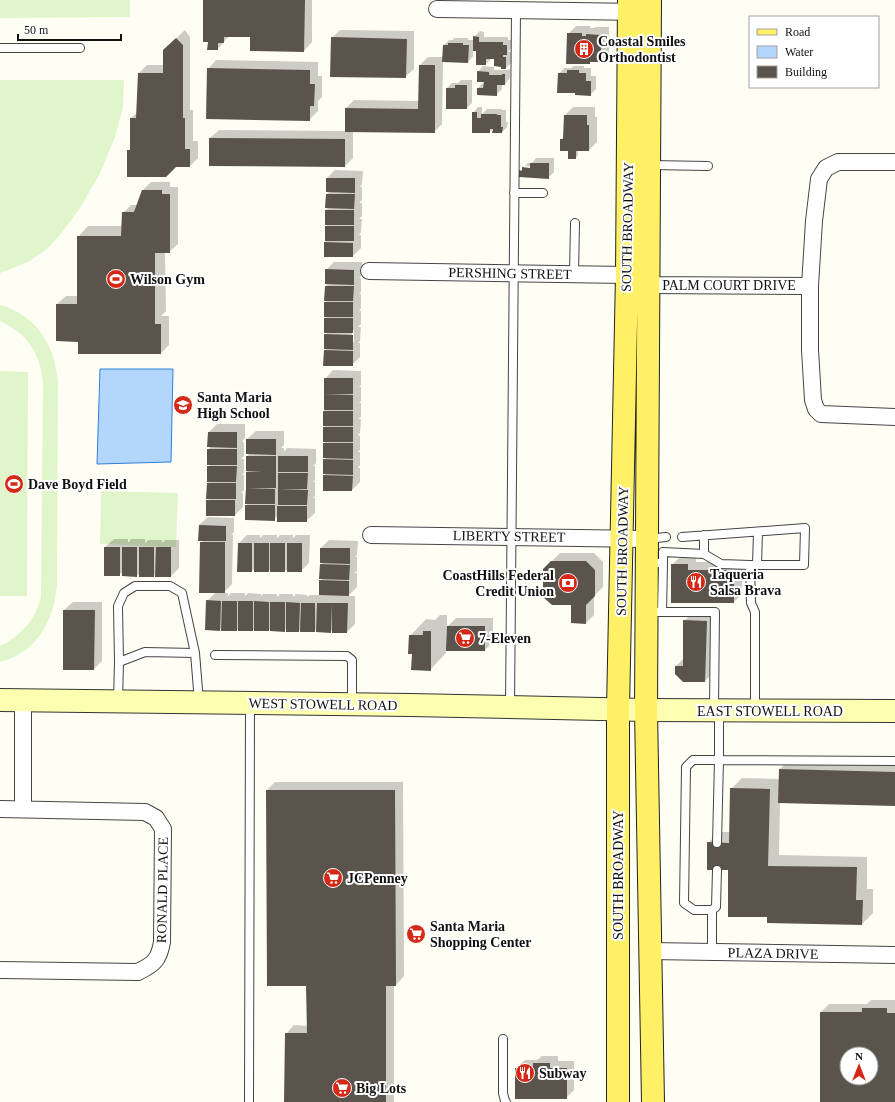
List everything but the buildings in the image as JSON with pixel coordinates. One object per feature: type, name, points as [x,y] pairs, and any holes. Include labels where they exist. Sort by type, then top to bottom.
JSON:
[{"type":"main road","name":"SOUTH BROADWAY","points":[[640,6],[649,165],[649,285],[656,538],[654,612],[646,710],[652,1102]]},
{"type":"main road","name":"SOUTH BROADWAY","points":[[618,1102],[618,710],[627,275],[640,6]]},
{"type":"main road","name":"WEST STOWELL ROAD","points":[[0,700],[646,710]]},
{"type":"main road","name":"EAST STOWELL ROAD","points":[[646,710],[895,712]]},
{"type":"street","points":[[437,9],[516,10],[640,6]]},
{"type":"street","name":"PALM COURT DRIVE","points":[[895,162],[838,162],[826,168],[819,179],[814,221],[810,286],[810,350],[813,400],[816,409],[821,414],[895,417]]},
{"type":"street","name":"PERSHING STREET","points":[[369,271],[627,275],[649,285]]},
{"type":"street","name":"PALM COURT DRIVE","points":[[649,285],[810,286]]},
{"type":"street","name":"LIBERTY STREET","points":[[371,535],[656,538]]},
{"type":"street","points":[[23,701],[23,809]]},
{"type":"street","name":"RONALD PLACE","points":[[0,809],[145,812],[156,818],[162,829],[162,942],[160,954],[152,966],[138,972],[0,970]]},
{"type":"street","name":"PLAZA DRIVE","points":[[650,951],[895,955]]},
{"type":"lane","points":[[510,708],[516,10]]},
{"type":"lane","points":[[0,48],[80,48]]},
{"type":"lane","points":[[649,165],[708,166]]},
{"type":"lane","points":[[514,193],[543,193]]},
{"type":"lane","points":[[574,274],[575,223]]},
{"type":"lane","points":[[655,563],[664,552],[704,554],[721,564],[804,565],[805,528],[682,536]]},
{"type":"lane","points":[[755,711],[755,612],[751,603],[758,532]]},
{"type":"lane","points":[[704,535],[704,554]]},
{"type":"lane","points":[[118,702],[118,606],[124,593],[135,586],[170,586],[182,592],[195,653],[199,703]]},
{"type":"lane","points":[[654,612],[715,612],[716,711],[719,760],[717,843]]},
{"type":"lane","points":[[119,662],[145,652],[195,653]]},
{"type":"lane","points":[[215,655],[347,656],[352,660],[352,705]]},
{"type":"lane","points":[[248,1102],[250,704]]},
{"type":"lane","points":[[717,870],[716,908],[712,910],[694,910],[684,903],[686,767],[692,760],[895,760]]},
{"type":"lane","points":[[712,910],[712,952]]},
{"type":"lane","points":[[503,1039],[503,1093],[506,1102]]},
{"type":"green space","points":[[0,0],[130,0],[130,17],[0,18]]},
{"type":"green space","points":[[0,80],[124,80],[123,108],[115,137],[100,173],[80,208],[60,235],[46,250],[28,262],[0,273]]},
{"type":"green space","points":[[0,305],[24,316],[34,324],[42,334],[53,356],[58,382],[57,585],[55,598],[52,611],[47,622],[34,643],[13,658],[0,662],[0,646],[21,632],[35,613],[41,597],[43,382],[39,362],[30,345],[18,332],[0,321]]},
{"type":"green space","name":"Dave Boyd Field","points":[[0,371],[28,372],[27,596],[0,596]]},
{"type":"green space","points":[[101,491],[178,493],[176,547],[100,544]]},
{"type":"water","points":[[100,369],[173,369],[171,462],[97,464]]},
{"type":"place","name":"Coastal Smiles Orthodontist","points":[[584,49]]},
{"type":"place","name":"Wilson Gym","points":[[116,279]]},
{"type":"place","name":"Santa Maria High School","points":[[183,405]]},
{"type":"place","name":"Dave Boyd Field","points":[[14,484]]},
{"type":"place","name":"Taqueria Salsa Brava","points":[[696,582]]},
{"type":"place","name":"CoastHills Federal Credit Union","points":[[568,583]]},
{"type":"place","name":"7-Eleven","points":[[465,638]]},
{"type":"place","name":"JCPenney","points":[[333,878]]},
{"type":"place","name":"Santa Maria Shopping Center","points":[[416,934]]},
{"type":"place","name":"Subway","points":[[525,1073]]},
{"type":"place","name":"Big Lots","points":[[342,1088]]}]
